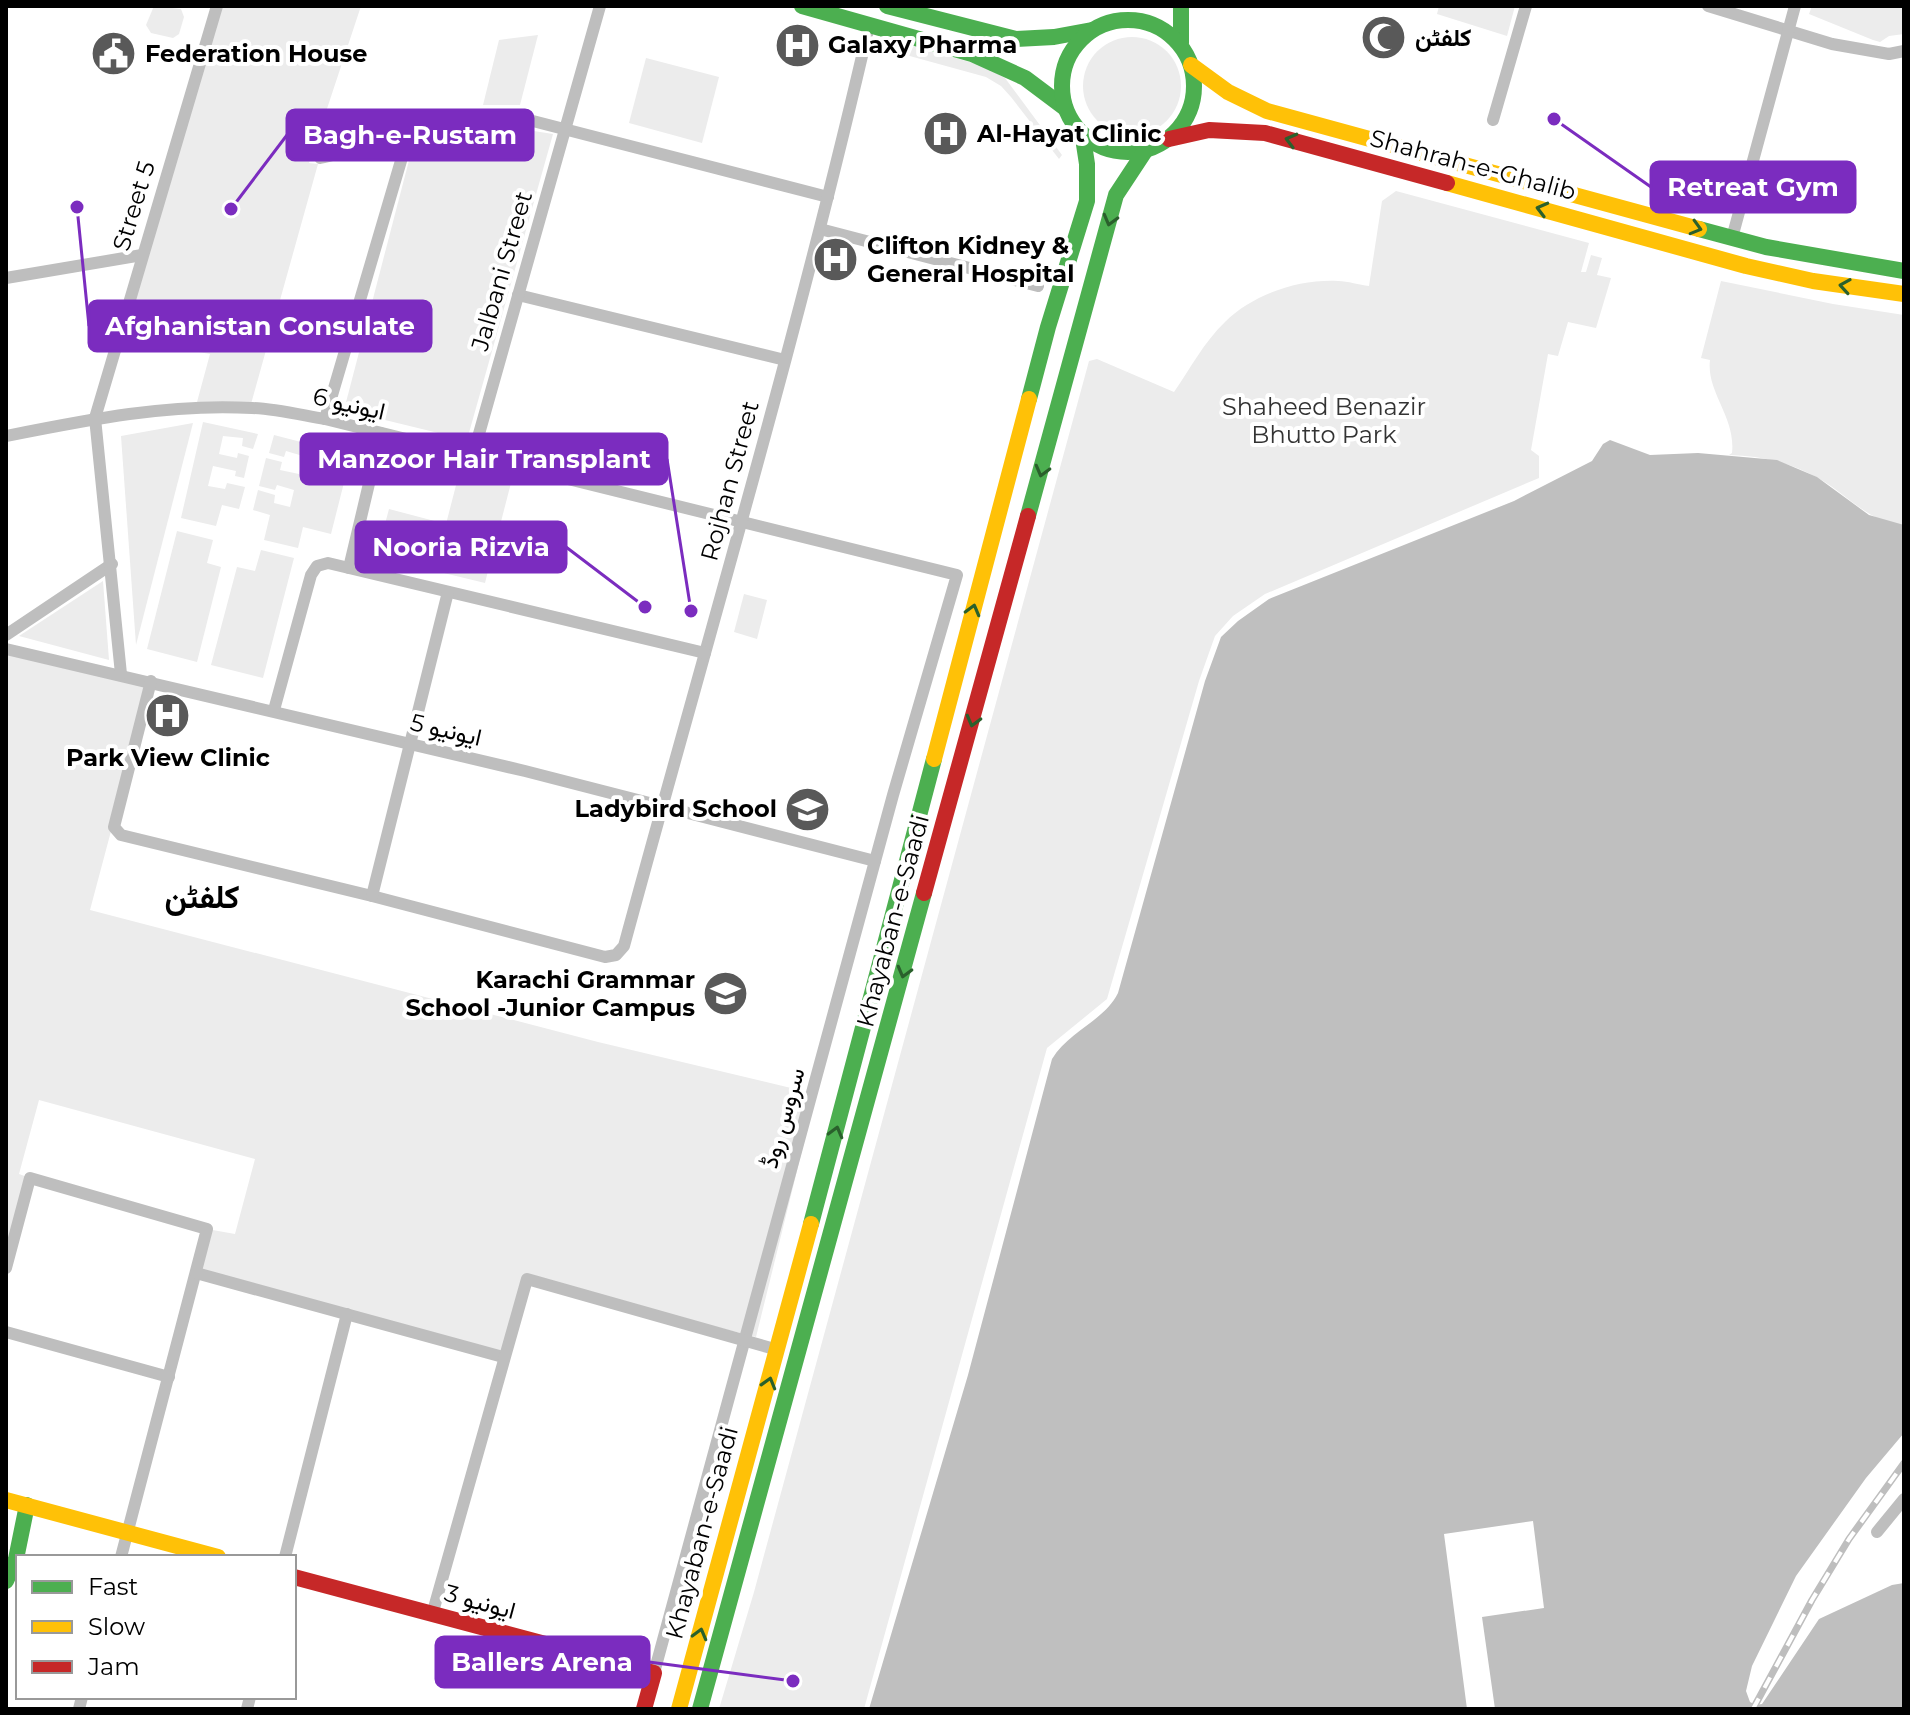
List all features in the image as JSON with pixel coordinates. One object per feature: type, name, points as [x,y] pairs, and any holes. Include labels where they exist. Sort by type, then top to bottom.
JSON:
[{"type":"main road","points":[[802,6],[982,57],[1028,79],[1065,108],[1083,138],[1119,152],[1145,151],[1169,139],[1190,111],[1195,82],[1189,52],[1162,28],[1130,19],[1054,37],[1016,39],[887,6]]},
{"type":"main road","points":[[1111,22],[1120,6]]},
{"type":"main road","points":[[1181,6],[1181,43]]},
{"type":"main road","points":[[1065,108],[1061,84],[1063,68],[1078,42],[1092,30]]},
{"type":"main road","name":"Shahrah-e-Ghalib","points":[[1191,65],[1228,92],[1267,111],[1794,254]]},
{"type":"main road","name":"Shahrah-e-Ghalib","points":[[1169,139],[1209,130],[1265,133],[1787,275]]},
{"type":"main road","name":"Khayaban-e-Saadi","points":[[679,1709],[778,1350],[1048,327],[1087,201],[1083,138]]},
{"type":"main road","name":"Khayaban-e-Saadi","points":[[700,1709],[1116,195],[1145,151]]},
{"type":"main road","points":[[1763,269],[1769,260],[1766,247]]},
{"type":"main road","points":[[1904,271],[1794,254],[1784,260],[1783,268],[1787,275],[1904,294]]},
{"type":"main road","points":[[6,1500],[210,1555]]},
{"type":"main road","points":[[17,1555],[27,1505]]},
{"type":"main road","points":[[6,1581],[16,1559]]},
{"type":"main road","name":"ایونیو 3","points":[[296,1578],[654,1673]]},
{"type":"main road","points":[[644,1709],[654,1673]]},
{"type":"street","name":"Street 5","points":[[95,418],[217,6]]},
{"type":"street","name":"Jalbani Street","points":[[473,455],[600,6]]},
{"type":"street","points":[[1493,120],[1526,6]]},
{"type":"street","points":[[1708,6],[1832,44],[1889,54],[1904,51]]},
{"type":"street","points":[[1732,238],[1795,6]]},
{"type":"street","name":"Rojhan Street","points":[[372,896],[605,957],[616,955],[624,946],[743,523],[869,26]]},
{"type":"street","points":[[320,158],[501,119],[529,120],[828,197]]},
{"type":"street","points":[[325,419],[408,137]]},
{"type":"street","points":[[820,229],[1038,286]]},
{"type":"street","points":[[6,278],[142,255]]},
{"type":"street","points":[[518,295],[785,360]]},
{"type":"street","name":"ایونیو 6","points":[[6,436],[95,418],[196,409],[253,408],[325,419],[957,575]]},
{"type":"street","points":[[95,418],[121,674]]},
{"type":"street","points":[[349,568],[381,433]]},
{"type":"street","points":[[274,710],[311,575],[317,566],[328,563],[705,653]]},
{"type":"street","points":[[6,635],[112,564]]},
{"type":"street","name":"سروس روڈ","points":[[654,1673],[875,861],[957,575]]},
{"type":"street","points":[[151,681],[114,827],[117,832],[372,896],[448,592]]},
{"type":"street","name":"ایونیو 5","points":[[6,649],[525,771],[875,861]]},
{"type":"street","points":[[6,1268],[30,1178],[207,1229],[122,1555]]},
{"type":"street","points":[[196,1273],[503,1357]]},
{"type":"street","points":[[432,1615],[527,1279],[778,1350]]},
{"type":"street","points":[[286,1555],[347,1314]]},
{"type":"street","points":[[6,1332],[169,1377]]},
{"type":"street","points":[[1877,1532],[1904,1499]]},
{"type":"green space","points":[[154,6],[181,9],[184,17],[179,34],[173,38],[151,33],[146,25]]},
{"type":"green space","points":[[217,6],[361,6],[309,163],[318,164],[251,404],[197,402],[210,354],[120,338]]},
{"type":"green space","points":[[1439,6],[1515,6],[1507,36],[1437,14]]},
{"type":"green space","points":[[1812,6],[1904,6],[1904,34],[1889,36],[1880,42],[1873,40],[1809,14]]},
{"type":"green space","points":[[538,35],[520,105],[483,105],[499,40]]},
{"type":"green space","points":[[881,37],[980,65],[1005,78],[1062,155],[1059,159],[1001,86],[986,77],[877,47],[876,42]]},
{"type":"green space","points":[[1132,37],[1151,41],[1167,51],[1177,67],[1181,86],[1177,105],[1167,121],[1151,131],[1132,135],[1113,131],[1097,121],[1087,105],[1083,86],[1087,67],[1097,51],[1113,41]]},
{"type":"green space","points":[[646,58],[719,77],[702,143],[629,123]]},
{"type":"green space","points":[[501,126],[553,134],[467,440],[344,410],[413,145]]},
{"type":"green space","name":"Shaheed Benazir Bhutto Park","points":[[1396,191],[1589,243],[1581,272],[1586,272],[1591,255],[1602,258],[1597,275],[1611,278],[1596,328],[1568,322],[1558,356],[1548,354],[1531,450],[1539,456],[1539,478],[1265,594],[1233,616],[1215,636],[1199,681],[1107,999],[1047,1048],[864,1709],[719,1709],[754,1592],[1089,361],[1097,359],[1174,392],[1217,330],[1236,312],[1263,296],[1292,286],[1323,281],[1369,286],[1382,201]]},
{"type":"green space","points":[[1721,281],[1904,315],[1904,525],[1869,514],[1829,485],[1797,468],[1764,458],[1729,455],[1732,453],[1730,428],[1712,383],[1710,360],[1701,358]]},
{"type":"green space","points":[[203,422],[258,434],[253,449],[242,446],[243,438],[223,436],[219,454],[237,458],[238,453],[249,456],[244,478],[235,476],[236,471],[213,466],[208,486],[225,489],[227,483],[245,487],[239,509],[222,505],[216,526],[181,518]]},
{"type":"green space","points":[[193,423],[136,645],[121,436]]},
{"type":"green space","points":[[274,435],[351,455],[331,534],[303,527],[298,548],[264,540],[270,515],[253,510],[258,490],[275,495],[274,503],[290,507],[294,490],[277,485],[275,490],[259,486],[266,458],[282,462],[280,470],[299,474],[303,456],[286,451],[284,457],[269,453]]},
{"type":"green space","points":[[461,466],[512,479],[496,541],[429,524],[419,561],[378,550],[389,509],[446,524]]},
{"type":"green space","points":[[177,531],[213,540],[207,563],[221,567],[197,662],[147,649]]},
{"type":"green space","points":[[432,531],[494,547],[485,583],[423,568]]},
{"type":"green space","points":[[261,550],[294,558],[263,678],[211,665],[237,567],[255,571]]},
{"type":"green space","points":[[103,581],[109,660],[19,636]]},
{"type":"green space","points":[[744,594],[767,600],[757,639],[734,632]]},
{"type":"green space","points":[[6,649],[151,681],[90,910],[598,1042],[816,1094],[756,1337],[527,1279],[503,1357],[196,1273],[207,1229],[235,1234],[255,1159],[39,1100],[19,1174],[30,1178],[6,1270]]},
{"type":"shaded area","points":[[1610,440],[1650,455],[1698,453],[1777,460],[1817,477],[1869,515],[1904,525],[1904,1433],[1866,1478],[1796,1576],[1752,1666],[1746,1691],[1750,1702],[1762,1704],[1819,1619],[1892,1585],[1904,1583],[1904,1709],[1495,1709],[1482,1617],[1544,1608],[1533,1521],[1444,1534],[1467,1709],[869,1709],[968,1375],[1052,1059],[1059,1049],[1112,1003],[1118,993],[1205,681],[1221,637],[1269,599],[1514,501],[1592,461],[1603,444]]},
{"type":"railway","points":[[1753,1709],[1849,1539],[1904,1463]]},
{"type":"traffic: fast","points":[[802,6],[972,54],[1025,78],[1065,108]]},
{"type":"traffic: fast","points":[[887,6],[1016,39],[1054,37],[1092,30]]},
{"type":"traffic: fast","points":[[1181,6],[1181,43]]},
{"type":"traffic: fast","points":[[1128,20],[1165,31],[1183,49],[1194,86],[1183,123],[1165,141],[1128,152],[1091,141],[1073,123],[1062,86],[1073,49],[1091,31],[1128,20]]},
{"type":"traffic: fast","points":[[1029,399],[1087,201],[1083,138]]},
{"type":"traffic: fast","points":[[1028,516],[1116,195],[1145,151]]},
{"type":"traffic: fast","points":[[1699,229],[1766,247],[1904,271]]},
{"type":"traffic: fast","points":[[811,1224],[934,759]]},
{"type":"traffic: fast","points":[[700,1709],[924,893]]},
{"type":"traffic: fast","points":[[17,1555],[27,1505]]},
{"type":"traffic: fast","points":[[6,1581],[16,1559]]},
{"type":"traffic: slow","points":[[1191,65],[1228,92],[1267,111],[1699,229]]},
{"type":"traffic: slow","points":[[1447,183],[1746,266],[1813,281],[1904,294]]},
{"type":"traffic: slow","points":[[934,759],[1029,399]]},
{"type":"traffic: slow","points":[[679,1709],[811,1224]]},
{"type":"traffic: slow","points":[[6,1500],[211,1555]]},
{"type":"traffic: jam","points":[[1169,139],[1209,130],[1265,133],[1447,183]]},
{"type":"traffic: jam","points":[[924,893],[1028,516]]},
{"type":"traffic: jam","points":[[296,1578],[654,1673],[644,1709]]},
{"type":"place","name":"کلفٹن","points":[[1384,38]]},
{"type":"place","name":"Galaxy Pharma","points":[[797,45]]},
{"type":"place","name":"Federation House","points":[[114,54]]},
{"type":"place","name":"Retreat Gym","points":[[1554,119]]},
{"type":"place","name":"Al-Hayat Clinic","points":[[946,134]]},
{"type":"place","name":"Afghanistan Consulate","points":[[77,207]]},
{"type":"place","name":"Bagh-e-Rustam","points":[[231,209]]},
{"type":"place","name":"Clifton Kidney & General Hospital","points":[[836,260]]},
{"type":"place","name":"Nooria Rizvia","points":[[645,607]]},
{"type":"place","name":"Manzoor Hair Transplant","points":[[691,611]]},
{"type":"place","name":"Park View Clinic","points":[[168,716]]},
{"type":"place","name":"Ladybird School","points":[[808,809]]},
{"type":"place","name":"Karachi Grammar School -Junior Campus","points":[[726,994]]},
{"type":"place","name":"Ballers Arena","points":[[793,1681]]},
{"type":"district","name":"کلفٹن","points":[[202,897]]}]
